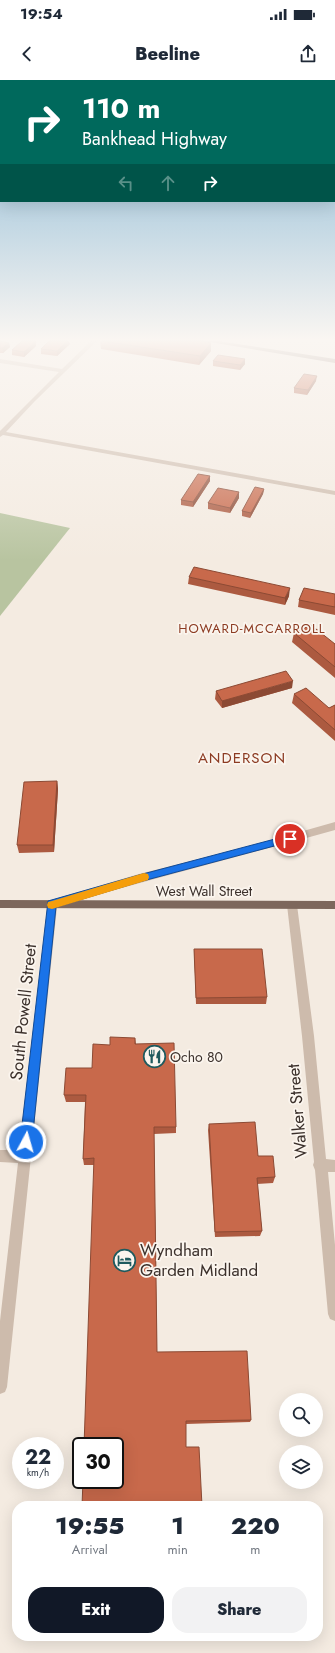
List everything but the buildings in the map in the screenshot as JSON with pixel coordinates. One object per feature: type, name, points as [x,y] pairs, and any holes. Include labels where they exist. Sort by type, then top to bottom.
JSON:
[{"type":"main road","name":"West Wall Street","points":[[0,904],[335,905]]},
{"type":"street","points":[[1,434],[20,414]]},
{"type":"street","points":[[1,434],[335,493]]},
{"type":"street","points":[[52,904],[139,878],[254,849],[335,826]]},
{"type":"street","name":"South Powell Street","points":[[0,1387],[52,904]]},
{"type":"street","name":"Walker Street","points":[[292,905],[308,1036],[335,1314]]},
{"type":"street","points":[[0,1156],[25,1157]]},
{"type":"street","points":[[320,1166],[335,1166]]},
{"type":"green space","points":[[0,513],[70,528],[0,616]]},
{"type":"slow traffic","points":[[52,905],[144,877]]},
{"type":"place","name":"Ocho 80","points":[[155,1057]]},
{"type":"place","name":"Wyndham Garden Midland","points":[[124,1260]]},
{"type":"district","name":"HOWARD-MCCARROLL","points":[[252,628]]},
{"type":"district","name":"ANDERSON","points":[[242,758]]},
{"type":"route","points":[[26,1142],[52,904],[139,878],[290,839]]}]
